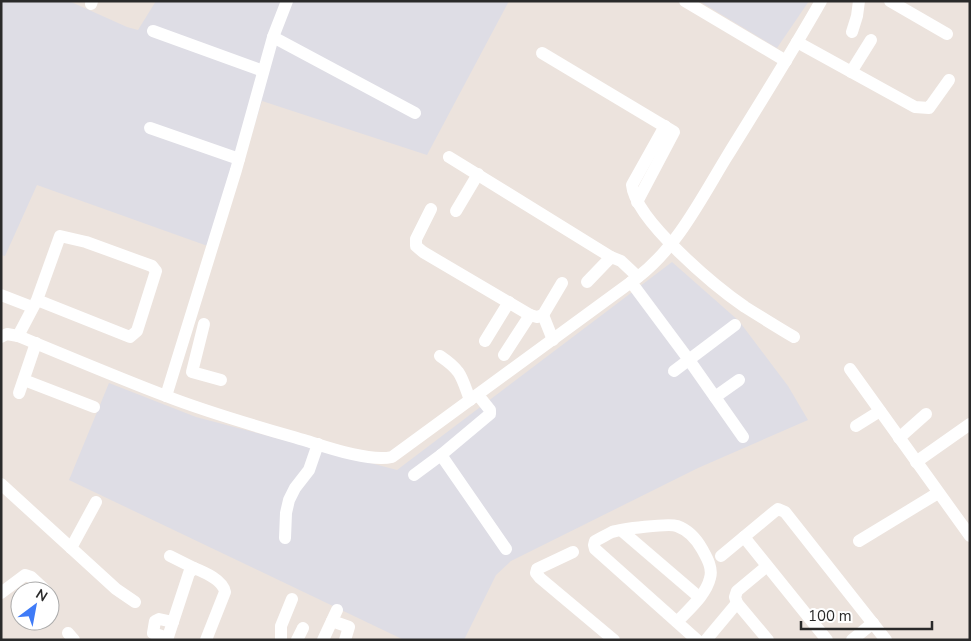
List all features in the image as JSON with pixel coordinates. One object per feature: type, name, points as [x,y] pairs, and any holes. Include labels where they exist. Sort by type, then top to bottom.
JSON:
[{"type":"street","points":[[166,396],[239,159],[273,36],[287,1]]},
{"type":"street","points":[[684,1],[786,61]]},
{"type":"street","points":[[1,337],[6,334],[18,336],[166,396],[233,420],[318,444],[382,459],[392,457],[651,267],[671,245],[822,1]]},
{"type":"street","points":[[852,32],[859,1]]},
{"type":"street","points":[[890,1],[947,34]]},
{"type":"street","points":[[153,31],[263,71]]},
{"type":"street","points":[[273,36],[415,113]]},
{"type":"street","points":[[851,72],[871,40]]},
{"type":"street","points":[[797,42],[905,103],[922,108],[929,108],[949,80]]},
{"type":"street","points":[[542,53],[665,126],[632,185],[637,202],[671,245],[743,306],[794,337]]},
{"type":"street","points":[[150,128],[239,159]]},
{"type":"street","points":[[449,157],[611,257],[622,261],[743,437]]},
{"type":"street","points":[[456,211],[478,174]]},
{"type":"street","points":[[431,208],[416,239],[416,246],[423,252],[509,302],[537,317],[543,314],[562,283]]},
{"type":"street","points":[[1,295],[34,304],[130,337],[137,331],[156,271],[152,266],[86,242],[60,236],[34,304],[18,336]]},
{"type":"street","points":[[587,282],[611,257]]},
{"type":"street","points":[[485,342],[509,302]]},
{"type":"street","points":[[504,355],[530,314]]},
{"type":"street","points":[[543,314],[553,340]]},
{"type":"street","points":[[192,372],[204,324]]},
{"type":"street","points":[[674,371],[735,324]]},
{"type":"street","points":[[19,393],[36,343]]},
{"type":"street","points":[[414,475],[490,414],[490,410],[474,397],[454,366],[440,356]]},
{"type":"street","points":[[174,368],[221,380]]},
{"type":"street","points":[[850,369],[970,536]]},
{"type":"street","points":[[24,380],[94,407]]},
{"type":"street","points":[[715,397],[739,380]]},
{"type":"street","points":[[856,426],[880,411]]},
{"type":"street","points":[[899,438],[926,414]]},
{"type":"street","points":[[916,462],[970,424]]},
{"type":"street","points":[[285,538],[286,513],[289,500],[295,488],[309,470],[318,444]]},
{"type":"street","points":[[441,455],[506,549]]},
{"type":"street","points":[[1,484],[123,595],[135,602]]},
{"type":"street","points":[[860,541],[938,492]]},
{"type":"street","points":[[71,548],[96,502]]},
{"type":"street","points":[[721,556],[778,509],[785,512],[886,640]]},
{"type":"street","points":[[678,621],[708,584],[711,570],[708,560],[697,541],[688,532],[668,524],[614,532],[595,542],[595,549],[678,621],[697,640]]},
{"type":"street","points":[[622,531],[699,597]]},
{"type":"street","points":[[744,537],[827,640]]},
{"type":"street","points":[[573,552],[543,565],[537,569],[536,573],[606,637]]},
{"type":"street","points":[[170,556],[221,583],[224,587],[225,592],[206,640]]},
{"type":"street","points":[[767,566],[738,591],[735,597],[768,640]]},
{"type":"street","points":[[167,639],[153,633],[155,620],[173,622],[189,573],[194,568]]},
{"type":"street","points":[[14,581],[28,575],[35,581]]},
{"type":"street","points":[[281,640],[281,626],[292,600]]},
{"type":"street","points":[[706,640],[738,603]]},
{"type":"street","points":[[323,640],[335,615],[349,627],[345,640]]},
{"type":"street","points":[[852,640],[873,623]]},
{"type":"street","points":[[297,640],[303,628]]},
{"type":"shaded area","points":[[1,1],[69,1],[138,30],[156,1],[509,1],[427,155],[262,101],[216,249],[37,185],[5,256],[1,255]]},
{"type":"shaded area","points":[[699,1],[809,1],[777,48]]},
{"type":"shaded area","points":[[672,262],[739,321],[788,386],[808,420],[698,468],[511,561],[496,575],[464,640],[404,640],[69,480],[109,383],[196,417],[397,470]]}]
